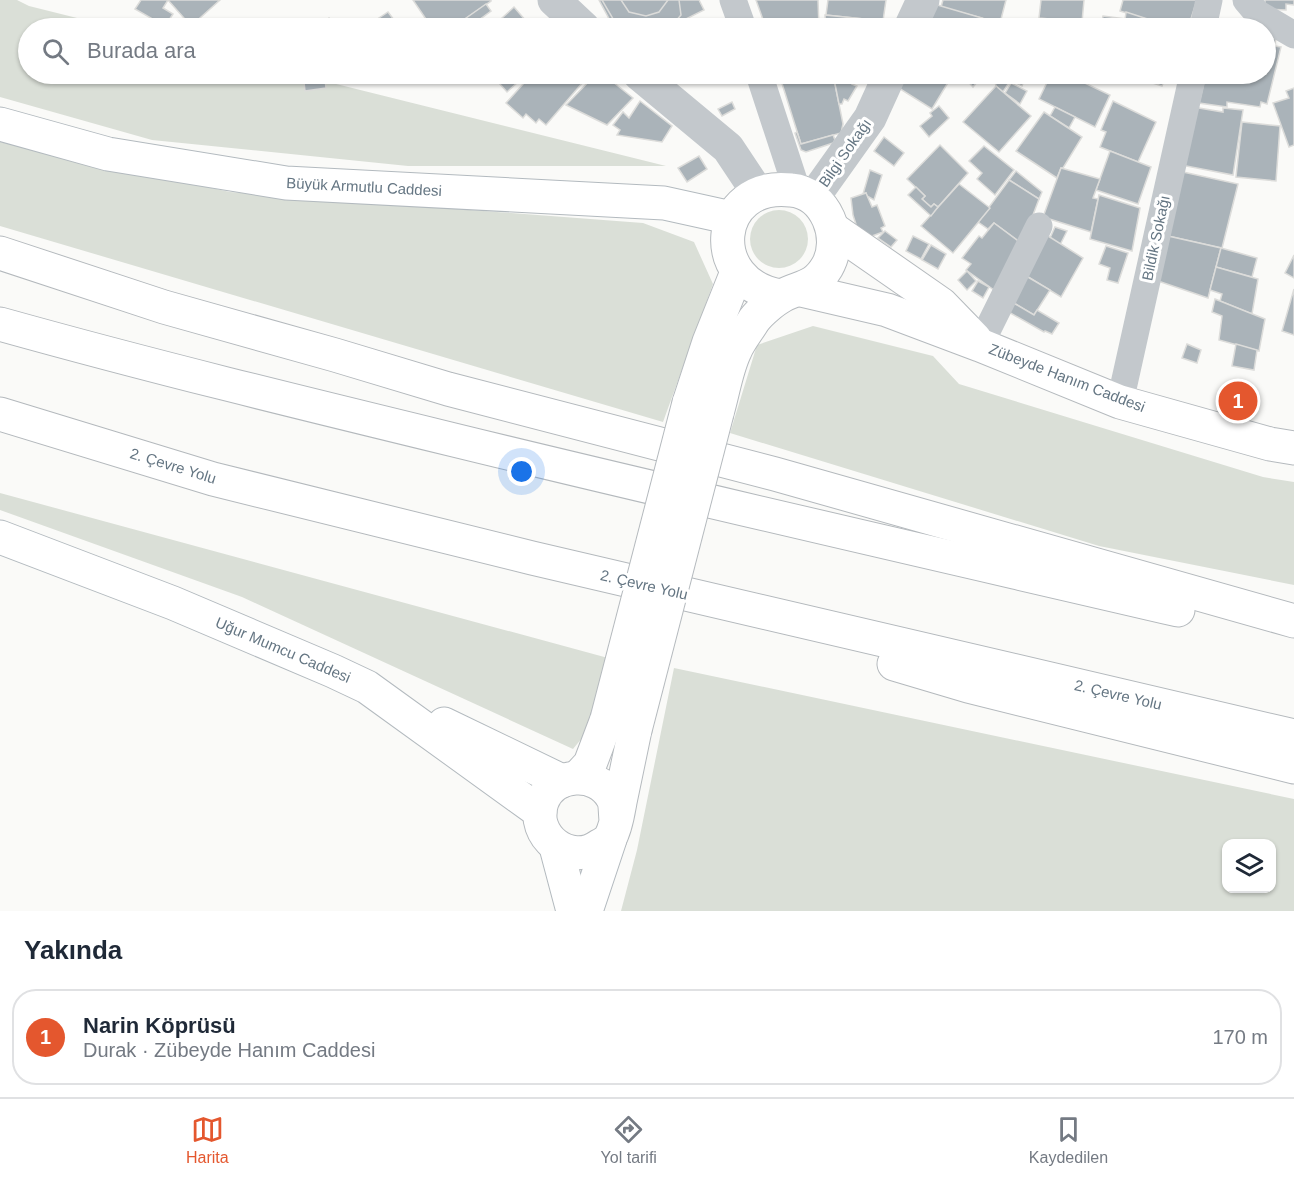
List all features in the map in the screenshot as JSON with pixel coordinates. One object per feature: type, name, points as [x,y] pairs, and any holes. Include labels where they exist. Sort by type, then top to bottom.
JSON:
[{"type":"main road","name":"Büyük Armutlu Caddesi","points":[[0,124],[108,154],[286,183],[664,203],[732,218]]},
{"type":"main road","points":[[703,408],[756,317],[791,293],[816,280],[827,267],[833,249],[833,230],[826,212],[805,194],[776,188],[758,193],[743,203],[732,218],[727,246],[737,273],[750,285],[766,294],[791,293]]},
{"type":"main road","points":[[833,230],[941,304],[980,345]]},
{"type":"main road","points":[[0,253],[165,308],[448,389],[775,474],[1294,621]]},
{"type":"main road","points":[[586,911],[613,829],[621,724],[703,408],[709,342],[737,273]]},
{"type":"main road","name":"Zübeyde Hanım Caddesi","points":[[791,293],[887,310],[1120,402],[1270,444],[1294,448]]},
{"type":"main road","points":[[0,324],[124,358],[623,482],[1294,637]]},
{"type":"main road","name":"2. Çevre Yolu","points":[[8,417],[213,479],[532,558],[1294,736]]},
{"type":"main road","name":"Uğur Mumcu Caddesi","points":[[0,537],[173,603],[333,670],[367,687],[540,812]]},
{"type":"main road","points":[[532,558],[968,686],[1294,767]]},
{"type":"main road","points":[[367,687],[570,779],[592,779],[614,799],[613,829],[592,851],[580,854],[556,847],[546,837],[541,826],[540,812],[543,800],[550,789],[570,779],[590,764],[621,724]]},
{"type":"main road","points":[[556,847],[573,911]]},
{"type":"street","points":[[733,0],[739,18]]},
{"type":"street","points":[[915,18],[923,0]]},
{"type":"street","points":[[1205,18],[1209,0]]},
{"type":"street","points":[[1246,0],[1257,14],[1264,18]]},
{"type":"street","points":[[1276,25],[1294,35]]},
{"type":"street","points":[[651,84],[728,148],[758,193]]},
{"type":"street","points":[[763,84],[805,194]]},
{"type":"street","name":"Bilgi Sokağı","points":[[805,194],[870,118],[885,84]]},
{"type":"street","name":"Bildik Sokağı","points":[[1120,402],[1191,84]]},
{"type":"street","points":[[980,345],[1039,226]]},
{"type":"shaded area","points":[[0,0],[17,0],[29,6],[77,18],[18,18],[18,84],[336,84],[666,166],[408,166],[152,140],[0,97]]},
{"type":"shaded area","points":[[0,142],[230,192],[643,223],[694,242],[713,284],[663,422],[0,226]]},
{"type":"shaded area","points":[[779,210],[790,212],[803,223],[808,239],[806,250],[795,263],[779,268],[768,266],[755,255],[750,239],[752,228],[763,215]]},
{"type":"shaded area","points":[[813,326],[933,356],[959,384],[1263,477],[1294,482],[1294,585],[1099,546],[730,433],[757,345]]},
{"type":"shaded area","points":[[0,493],[608,658],[592,726],[573,749],[242,597],[0,510]]},
{"type":"shaded area","points":[[674,668],[1294,799],[1294,911],[621,911],[637,850]]},
{"type":"building","points":[[141,0],[168,0],[163,8],[173,14],[170,18],[151,18],[135,9]]},
{"type":"building","points":[[168,0],[220,0],[200,18],[184,18]]},
{"type":"building","points":[[413,0],[491,0],[466,18],[425,18]]},
{"type":"building","points":[[599,0],[699,0],[704,10],[688,18],[609,18]]},
{"type":"building","points":[[602,0],[679,0],[681,15],[678,18],[612,18]]},
{"type":"building","points":[[621,0],[668,0],[659,12],[646,16],[629,12]]},
{"type":"building","points":[[756,0],[818,0],[819,18],[762,18]]},
{"type":"building","points":[[828,0],[886,0],[883,18],[826,15]]},
{"type":"building","points":[[943,0],[1006,0],[1001,18],[982,18],[941,7]]},
{"type":"building","points":[[1041,0],[1084,0],[1082,18],[1039,18]]},
{"type":"building","points":[[1123,0],[1197,0],[1191,18],[1143,18],[1120,11]]},
{"type":"building","points":[[1265,0],[1294,0],[1294,5],[1286,4],[1286,10],[1265,9]]},
{"type":"building","points":[[486,4],[491,11],[482,18],[466,18]]},
{"type":"building","points":[[934,4],[982,18],[929,18]]},
{"type":"building","points":[[514,7],[523,18],[502,18]]},
{"type":"building","points":[[388,12],[392,18],[379,18]]},
{"type":"building","points":[[1126,12],[1144,18],[1125,18]]},
{"type":"building","points":[[825,15],[854,18],[825,18]]},
{"type":"building","points":[[1276,46],[1281,47],[1276,67]]},
{"type":"building","points":[[304,84],[326,84],[326,88],[305,91]]},
{"type":"building","points":[[500,84],[516,84],[507,92]]},
{"type":"building","points":[[523,84],[581,84],[546,125],[539,119],[536,123],[526,114],[523,118],[506,103]]},
{"type":"building","points":[[586,84],[616,84],[633,98],[607,125],[566,105]]},
{"type":"building","points":[[782,84],[835,84],[843,124],[841,133],[801,144]]},
{"type":"building","points":[[835,84],[857,86],[848,101],[844,99],[842,104],[839,104]]},
{"type":"building","points":[[898,84],[947,84],[932,109],[897,87]]},
{"type":"building","points":[[996,84],[1008,84],[1003,92]]},
{"type":"building","points":[[1010,84],[1027,91],[1020,104],[1005,93]]},
{"type":"building","points":[[1046,84],[1087,84],[1110,95],[1095,127],[1039,99]]},
{"type":"building","points":[[1204,84],[1272,84],[1267,104],[1261,102],[1260,107],[1227,102],[1227,107],[1199,103]]},
{"type":"building","points":[[996,86],[1031,116],[999,152],[963,122]]},
{"type":"building","points":[[1294,88],[1294,145],[1289,147],[1273,103],[1289,98],[1286,91]]},
{"type":"building","points":[[640,101],[672,126],[662,142],[617,135],[620,130],[613,125],[623,112],[629,118]]},
{"type":"building","points":[[1113,101],[1156,122],[1138,162],[1100,147],[1106,132],[1101,130]]},
{"type":"building","points":[[732,102],[735,109],[722,116],[718,109]]},
{"type":"building","points":[[939,106],[949,118],[929,137],[920,126],[932,116],[930,113]]},
{"type":"building","points":[[1055,107],[1075,117],[1069,128],[1050,116]]},
{"type":"building","points":[[1193,107],[1223,112],[1223,108],[1243,110],[1233,175],[1181,165]]},
{"type":"building","points":[[1044,112],[1082,137],[1057,178],[1016,151]]},
{"type":"building","points":[[1242,122],[1280,126],[1276,181],[1236,177]]},
{"type":"building","points":[[797,132],[801,144],[833,135],[835,140],[833,143],[806,152],[801,150],[795,133]]},
{"type":"building","points":[[884,137],[904,153],[894,166],[874,151]]},
{"type":"building","points":[[940,145],[968,173],[938,207],[934,204],[931,207],[922,199],[925,196],[907,179]]},
{"type":"building","points":[[984,146],[1014,170],[995,195],[977,179],[982,173],[969,161]]},
{"type":"building","points":[[1110,151],[1151,167],[1138,204],[1096,190]]},
{"type":"building","points":[[699,156],[707,169],[687,182],[678,168]]},
{"type":"building","points":[[1061,168],[1100,179],[1093,198],[1098,199],[1091,232],[1043,217]]},
{"type":"building","points":[[870,170],[882,175],[874,200],[866,193],[863,194]]},
{"type":"building","points":[[1016,171],[1042,192],[1039,199],[1009,180]]},
{"type":"building","points":[[1183,172],[1238,184],[1222,248],[1168,236]]},
{"type":"building","points":[[1009,180],[1039,199],[1022,244],[994,223],[988,229],[978,222]]},
{"type":"building","points":[[959,184],[990,208],[953,253],[921,226]]},
{"type":"building","points":[[916,187],[925,196],[922,199],[931,207],[934,204],[938,207],[931,216],[908,195]]},
{"type":"building","points":[[866,193],[872,207],[877,205],[885,226],[881,228],[883,232],[861,240],[853,215],[851,198]]},
{"type":"building","points":[[1099,195],[1140,208],[1132,251],[1090,239]]},
{"type":"building","points":[[994,223],[1025,246],[994,290],[966,270],[971,264],[962,258],[979,236],[982,238]]},
{"type":"building","points":[[1055,227],[1067,231],[1060,245],[1050,238]]},
{"type":"building","points":[[885,231],[897,240],[891,247],[878,238]]},
{"type":"building","points":[[1045,234],[1083,258],[1061,297],[1020,272]]},
{"type":"building","points":[[913,236],[929,244],[921,259],[906,251]]},
{"type":"building","points":[[1168,236],[1221,248],[1208,298],[1158,281]]},
{"type":"building","points":[[931,245],[946,254],[938,269],[922,260]]},
{"type":"building","points":[[1106,246],[1128,253],[1118,283],[1107,280],[1110,268],[1099,264]]},
{"type":"building","points":[[1221,248],[1257,258],[1252,277],[1216,267]]},
{"type":"building","points":[[1294,255],[1294,278],[1285,273]]},
{"type":"building","points":[[1216,267],[1258,279],[1252,314],[1220,301],[1222,294],[1210,290]]},
{"type":"building","points":[[967,271],[976,281],[967,290],[958,280]]},
{"type":"building","points":[[1021,273],[1050,290],[1034,315],[1006,298]]},
{"type":"building","points":[[978,281],[989,287],[983,298],[972,291]]},
{"type":"building","points":[[1294,289],[1294,335],[1282,331]]},
{"type":"building","points":[[1215,299],[1265,319],[1259,351],[1219,340],[1222,316],[1212,312]]},
{"type":"building","points":[[1010,301],[1034,315],[1037,310],[1059,323],[1052,334],[1044,332],[1005,310]]},
{"type":"building","points":[[1187,344],[1201,350],[1197,363],[1182,358]]},
{"type":"building","points":[[1236,344],[1257,350],[1254,370],[1232,366]]},
{"type":"place","name":"Narin Köprüsü","points":[[1238,401]]}]
